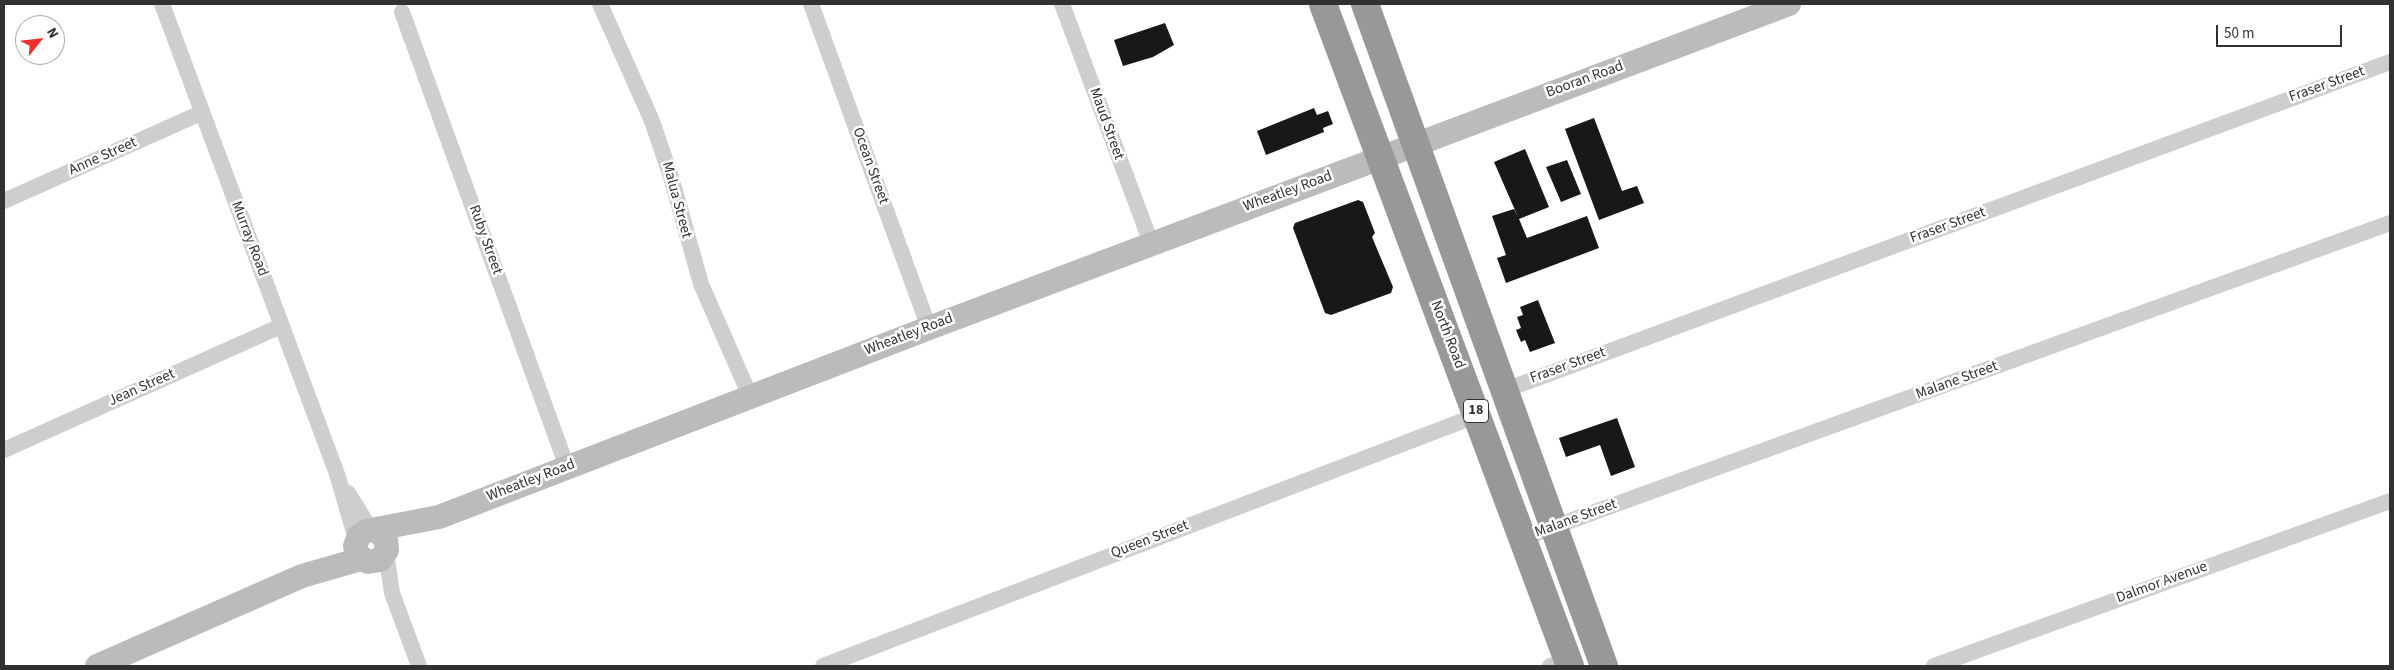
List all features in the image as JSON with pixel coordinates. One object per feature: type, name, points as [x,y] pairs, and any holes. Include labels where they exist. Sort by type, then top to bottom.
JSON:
[{"type":"highway","name":"North Road","points":[[1323,4],[1523,538],[1563,664]]},
{"type":"highway","name":"18","points":[[1365,4],[1604,666]]},
{"type":"highway","points":[[1420,263],[1455,250]]},
{"type":"street","name":"Murray Road","points":[[162,4],[337,474],[392,593],[419,666]]},
{"type":"street","name":"Malua Street","points":[[600,4],[649,114],[668,169],[701,284],[750,396]]},
{"type":"street","name":"Ocean Street","points":[[811,4],[929,328]]},
{"type":"street","name":"Maud Street","points":[[1062,4],[1151,244]]},
{"type":"street","name":"Booran Road","points":[[1380,157],[1789,4]]},
{"type":"street","name":"Ruby Street","points":[[402,12],[567,467]]},
{"type":"street","name":"Fraser Street","points":[[1505,390],[2390,62]]},
{"type":"street","name":"Anne Street","points":[[4,201],[201,113]]},
{"type":"street","name":"Wheatley Road","points":[[97,666],[439,517],[750,396],[1380,157]]},
{"type":"street","name":"Malane Street","points":[[1523,538],[2390,223]]},
{"type":"street","name":"Jean Street","points":[[4,450],[281,326]]},
{"type":"street","name":"Queen Street","points":[[823,666],[1478,415]]},
{"type":"street","name":"Dalmor Avenue","points":[[1934,666],[2390,501]]},
{"type":"building","points":[[1165,23],[1174,45],[1153,57],[1123,66],[1114,40]]},
{"type":"building","points":[[1314,108],[1317,115],[1328,111],[1333,124],[1323,128],[1324,132],[1266,155],[1257,131]]},
{"type":"building","points":[[1594,118],[1622,191],[1637,186],[1644,203],[1599,220],[1565,129]]},
{"type":"building","points":[[1525,149],[1549,207],[1519,219],[1527,238],[1587,216],[1599,248],[1506,283],[1497,258],[1506,255],[1492,216],[1514,209],[1518,217],[1494,162]]},
{"type":"building","points":[[1567,160],[1581,194],[1561,202],[1546,167]]},
{"type":"building","points":[[1358,200],[1363,202],[1375,233],[1372,237],[1393,287],[1391,293],[1331,315],[1325,313],[1293,228],[1295,223]]},
{"type":"building","points":[[1538,300],[1555,343],[1530,352],[1525,340],[1521,342],[1516,330],[1521,328],[1517,317],[1523,315],[1520,307]]},
{"type":"building","points":[[1617,418],[1635,467],[1611,476],[1600,445],[1566,457],[1559,438]]}]
